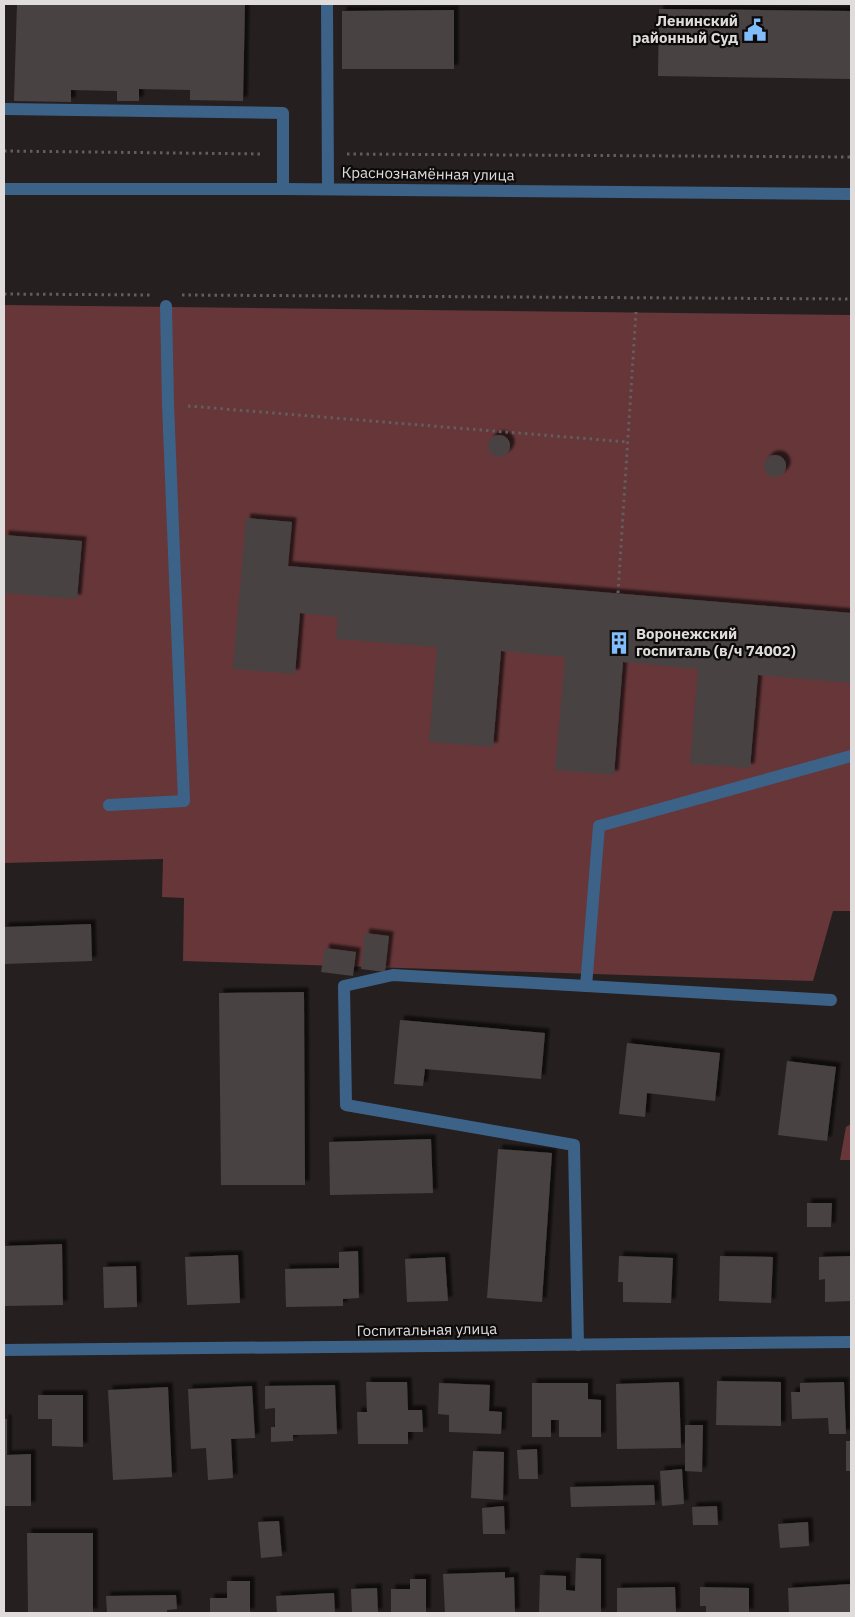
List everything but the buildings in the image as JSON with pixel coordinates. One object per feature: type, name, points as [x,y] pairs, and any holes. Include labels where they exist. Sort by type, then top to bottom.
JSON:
[{"type":"street","points":[[327,4],[328,189]]},
{"type":"street","points":[[4,108],[283,113],[283,188]]},
{"type":"street","name":"Краснознамённая улица","points":[[4,189],[283,188],[851,194]]},
{"type":"street","points":[[108,805],[184,801],[168,404],[166,306]]},
{"type":"street","points":[[586,986],[599,826],[851,756]]},
{"type":"street","points":[[578,1345],[574,1145],[346,1105],[344,986],[393,975],[831,1000]]},
{"type":"street","name":"Госпитальная улица","points":[[4,1350],[851,1342]]},
{"type":"path","points":[[4,151],[283,154]]},
{"type":"path","points":[[328,154],[851,157]]},
{"type":"path","points":[[4,294],[153,294]]},
{"type":"path","points":[[173,295],[851,299]]},
{"type":"path","points":[[618,593],[636,312]]},
{"type":"path","points":[[168,404],[628,442]]},
{"type":"shaded area","points":[[4,305],[851,315],[851,911],[833,911],[813,981],[183,961],[184,898],[162,897],[163,859],[4,863]]},
{"type":"shaded area","points":[[851,1124],[851,1160],[840,1160],[846,1127]]},
{"type":"place","name":"Ленинский районный Суд","points":[[755,30]]},
{"type":"place","name":"Воронежский госпиталь (в/ч 74002)","points":[[619,643]]}]
